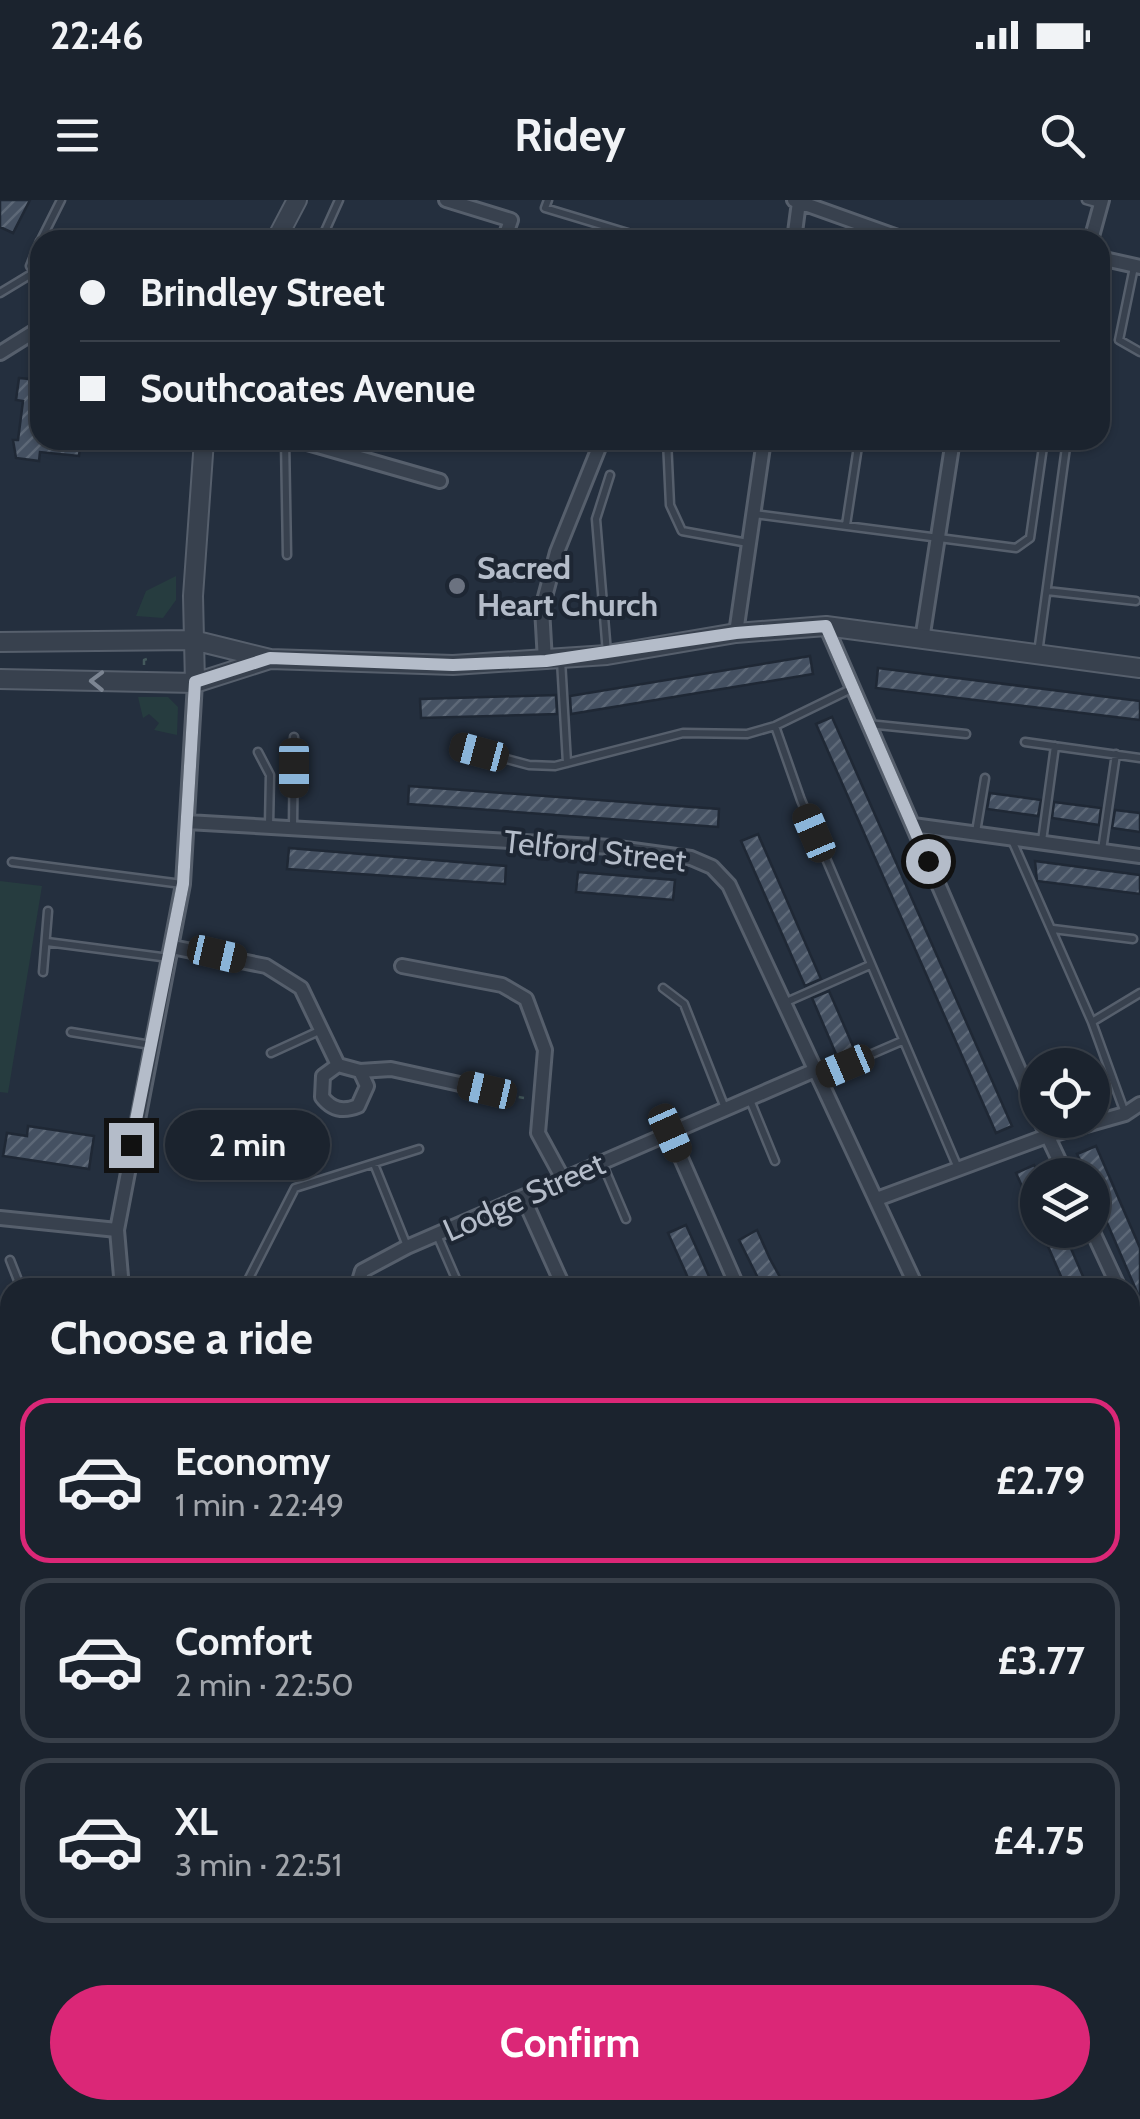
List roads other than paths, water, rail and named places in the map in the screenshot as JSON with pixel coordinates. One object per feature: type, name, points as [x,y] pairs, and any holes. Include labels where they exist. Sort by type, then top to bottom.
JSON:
[{"type":"street","points":[[281,230],[297,200]]},
{"type":"street","points":[[446,200],[511,220],[508,230]]},
{"type":"street","points":[[795,230],[796,201],[869,230]]},
{"type":"street","points":[[1094,230],[1102,202]]},
{"type":"street","points":[[1110,260],[1137,267]]},
{"type":"street","points":[[0,353],[30,334]]},
{"type":"street","points":[[121,1278],[117,1230],[183,884],[203,450]]},
{"type":"street","points":[[332,450],[440,482]]},
{"type":"street","points":[[553,660],[542,608],[557,552],[598,450]]},
{"type":"street","points":[[736,633],[763,450]]},
{"type":"street","points":[[922,640],[951,450]]},
{"type":"street","points":[[0,642],[193,640],[270,658],[453,665],[553,660],[736,633],[826,626],[1140,668]]},
{"type":"street","points":[[826,626],[1020,1073]]},
{"type":"street","points":[[0,679],[195,682],[270,658]]},
{"type":"street","name":"Telford Street","points":[[187,822],[611,847],[692,858],[712,867],[730,885],[913,1278]]},
{"type":"street","points":[[913,825],[1140,856]]},
{"type":"street","points":[[171,953],[266,966],[301,988],[338,1065],[360,1071],[391,1068],[487,1090]]},
{"type":"street","points":[[402,966],[502,985],[526,998],[546,1050],[538,1133],[563,1179]]},
{"type":"street","points":[[338,1065],[322,1076],[322,1097],[329,1106],[346,1111],[358,1106],[366,1086],[360,1071]]},
{"type":"street","name":"Lodge Street","points":[[360,1278],[362,1271],[407,1247],[749,1098],[815,1074]]},
{"type":"street","points":[[1110,1118],[1140,1104]]},
{"type":"street","points":[[670,1133],[734,1278]]},
{"type":"street","points":[[877,1199],[1042,1138]]},
{"type":"street","points":[[524,1197],[560,1278]]},
{"type":"street","points":[[0,1218],[117,1230]]},
{"type":"street","points":[[1100,1248],[1114,1278]]},
{"type":"lane","points":[[46,230],[62,200]]},
{"type":"lane","points":[[326,230],[339,200]]},
{"type":"lane","points":[[548,200],[546,208],[618,230]]},
{"type":"lane","points":[[1086,200],[1102,202]]},
{"type":"lane","points":[[1137,267],[1118,340],[1140,352]]},
{"type":"lane","points":[[0,293],[30,279]]},
{"type":"lane","points":[[285,450],[287,555]]},
{"type":"lane","points":[[667,450],[670,506],[682,531],[749,544]]},
{"type":"lane","points":[[846,525],[857,450]]},
{"type":"lane","points":[[753,514],[1016,548],[1025,546],[1030,538],[1043,450]]},
{"type":"lane","points":[[1038,655],[1066,450]]},
{"type":"lane","points":[[607,654],[596,519],[610,475]]},
{"type":"lane","points":[[1047,591],[1136,601]]},
{"type":"lane","points":[[553,660],[567,764]]},
{"type":"lane","points":[[458,746],[529,765],[567,764],[683,733],[734,736],[775,726],[852,689]]},
{"type":"lane","points":[[867,724],[966,734]]},
{"type":"lane","points":[[775,726],[800,800],[958,1169]]},
{"type":"lane","points":[[293,828],[294,737]]},
{"type":"lane","points":[[1025,742],[1140,758]]},
{"type":"lane","points":[[1042,842],[1055,746]]},
{"type":"lane","points":[[258,752],[270,775],[269,827]]},
{"type":"lane","points":[[1102,851],[1116,754]]},
{"type":"lane","points":[[976,834],[985,778]]},
{"type":"lane","points":[[1011,838],[1092,1022],[1126,1114]]},
{"type":"lane","points":[[12,862],[183,884]]},
{"type":"lane","points":[[43,972],[48,911]]},
{"type":"lane","points":[[1052,929],[1133,940]]},
{"type":"lane","points":[[46,942],[171,953]]},
{"type":"lane","points":[[783,1003],[870,965]]},
{"type":"lane","points":[[663,988],[684,1004],[726,1109]]},
{"type":"lane","points":[[1092,1022],[1140,993]]},
{"type":"lane","points":[[271,1053],[320,1030]]},
{"type":"lane","points":[[72,1032],[152,1046]]},
{"type":"lane","points":[[815,1074],[902,1041]]},
{"type":"lane","points":[[749,1098],[775,1161]]},
{"type":"lane","points":[[249,1278],[294,1188],[419,1149]]},
{"type":"lane","points":[[602,1163],[626,1219]]},
{"type":"lane","points":[[374,1164],[407,1247]]},
{"type":"lane","points":[[437,1235],[456,1278]]},
{"type":"lane","points":[[10,1260],[17,1278]]},
{"type":"place","name":"Sacred Heart Church","points":[[457,586]]}]
